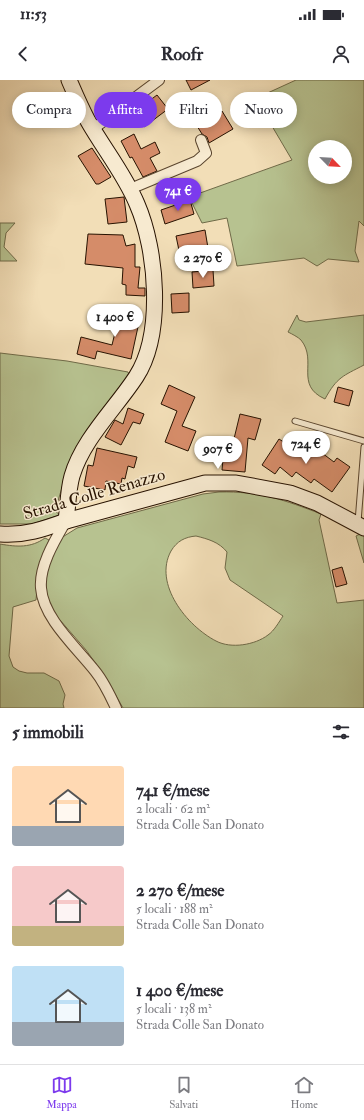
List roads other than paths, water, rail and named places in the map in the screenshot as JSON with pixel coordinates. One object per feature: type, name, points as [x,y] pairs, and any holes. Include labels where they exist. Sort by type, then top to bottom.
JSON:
[{"type":"street","points":[[69,80],[93,129],[130,189],[143,218],[150,252],[154,292],[152,337],[144,363],[83,450],[77,463],[70,488],[66,521],[48,556],[42,575],[41,588],[43,601],[56,624],[96,673],[116,708]]},
{"type":"street","points":[[93,129],[159,80]]},
{"type":"street","points":[[130,189],[197,161],[206,153],[201,140]]},
{"type":"street","name":"Strada Colle Renazzo","points":[[0,534],[16,535],[44,529],[66,521],[205,483],[250,484],[290,493],[317,503],[361,527]]},
{"type":"lane","points":[[295,421],[364,441]]},
{"type":"lane","name":"Strada Colle Renazzo","points":[[361,527],[364,447]]}]
